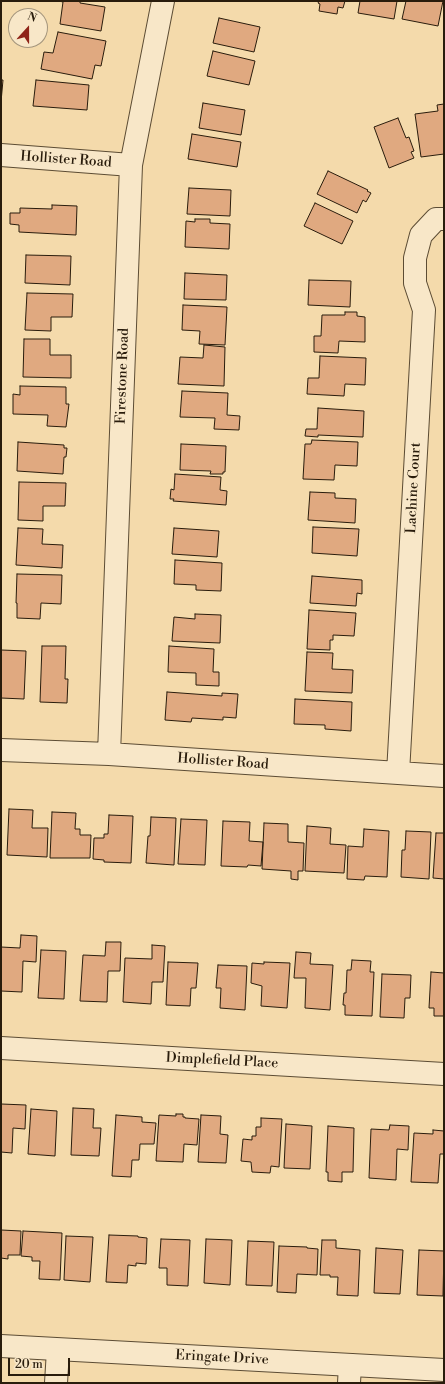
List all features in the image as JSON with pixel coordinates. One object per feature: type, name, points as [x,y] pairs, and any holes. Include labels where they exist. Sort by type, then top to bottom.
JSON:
[{"type":"street","name":"Firestone Road","points":[[109,754],[131,165],[163,1]]},
{"type":"street","name":"Hollister Road","points":[[1,155],[131,165]]},
{"type":"street","name":"Lachine Court","points":[[398,773],[424,310],[415,283],[415,258],[421,235],[436,219],[444,219]]},
{"type":"street","name":"Hollister Road","points":[[1,750],[109,754],[444,776]]},
{"type":"street","name":"Dimplefield Place","points":[[1,1048],[444,1074]]},
{"type":"street","name":"Eringate Drive","points":[[1,1346],[350,1374],[444,1370]]},
{"type":"street","points":[[56,1383],[58,1350]]},
{"type":"building","points":[[59,1],[80,1],[80,3],[105,7],[101,31],[60,24],[63,2]]},
{"type":"building","points":[[319,1],[345,1],[343,8],[338,7],[337,14],[319,11]]},
{"type":"building","points":[[360,1],[397,1],[394,19],[358,13]]},
{"type":"building","points":[[406,1],[443,1],[438,26],[402,19]]},
{"type":"building","points":[[219,18],[260,27],[254,52],[213,43]]},
{"type":"building","points":[[58,32],[106,41],[101,66],[95,65],[92,79],[41,69],[44,52],[53,53]]},
{"type":"building","points":[[213,51],[255,61],[249,85],[207,76]]},
{"type":"building","points":[[1,80],[3,80],[1,102]]},
{"type":"building","points":[[36,80],[89,85],[87,110],[33,106]]},
{"type":"building","points":[[203,103],[245,110],[241,135],[199,128]]},
{"type":"building","points":[[444,104],[444,154],[421,157],[415,114],[438,111],[437,105]]},
{"type":"building","points":[[398,118],[406,138],[409,137],[414,151],[411,152],[414,158],[389,168],[374,127]]},
{"type":"building","points":[[192,134],[241,142],[237,167],[188,159]]},
{"type":"building","points":[[328,171],[368,190],[367,191],[371,193],[366,202],[363,200],[357,213],[317,194]]},
{"type":"building","points":[[189,188],[231,190],[230,216],[187,214]]},
{"type":"building","points":[[315,203],[353,221],[342,244],[304,226]]},
{"type":"building","points":[[52,205],[77,206],[76,235],[19,232],[19,225],[10,224],[10,213],[20,213],[20,208],[52,209]]},
{"type":"building","points":[[195,219],[210,219],[210,223],[230,224],[229,249],[185,247],[186,221],[195,222]]},
{"type":"building","points":[[26,255],[71,256],[70,285],[25,283]]},
{"type":"building","points":[[185,273],[227,275],[226,300],[184,299]]},
{"type":"building","points":[[309,280],[351,281],[350,307],[308,305]]},
{"type":"building","points":[[27,293],[73,294],[72,317],[51,317],[51,331],[25,330]]},
{"type":"building","points":[[183,305],[227,307],[225,345],[199,344],[200,331],[182,330]]},
{"type":"building","points":[[345,312],[357,312],[357,316],[365,317],[365,342],[339,341],[338,353],[314,352],[314,336],[321,336],[322,315],[345,315]]},
{"type":"building","points":[[24,339],[50,339],[50,355],[71,355],[71,378],[23,377]]},
{"type":"building","points":[[204,345],[225,347],[224,386],[178,384],[180,357],[203,358]]},
{"type":"building","points":[[320,356],[366,358],[365,385],[345,384],[344,396],[307,394],[308,378],[319,378]]},
{"type":"building","points":[[20,386],[66,387],[66,404],[69,404],[66,427],[47,426],[48,415],[13,414],[13,394],[20,395]]},
{"type":"building","points":[[182,391],[228,393],[227,415],[240,416],[239,430],[214,429],[215,418],[180,417]]},
{"type":"building","points":[[318,408],[364,411],[363,437],[318,435],[318,437],[305,436],[306,429],[317,429]]},
{"type":"building","points":[[312,440],[358,442],[357,466],[335,465],[334,480],[303,479],[305,444],[311,444]]},
{"type":"building","points":[[18,442],[64,445],[64,448],[67,448],[66,457],[64,457],[63,474],[17,471]]},
{"type":"building","points":[[181,444],[226,446],[225,472],[223,472],[223,474],[210,474],[211,471],[180,470]]},
{"type":"building","points":[[175,474],[221,477],[220,490],[227,491],[226,505],[173,501],[174,499],[170,499],[171,489],[174,490]]},
{"type":"building","points":[[19,482],[66,483],[65,506],[43,506],[43,521],[18,520]]},
{"type":"building","points":[[310,492],[335,493],[335,498],[356,499],[355,523],[308,520]]},
{"type":"building","points":[[313,527],[359,529],[357,556],[312,553]]},
{"type":"building","points":[[18,528],[43,529],[42,544],[63,545],[62,568],[16,565]]},
{"type":"building","points":[[174,528],[219,531],[217,557],[172,554]]},
{"type":"building","points":[[175,560],[222,563],[221,591],[196,590],[196,585],[174,584]]},
{"type":"building","points":[[17,574],[62,575],[61,604],[41,603],[40,619],[17,618]]},
{"type":"building","points":[[312,576],[362,580],[362,594],[357,593],[356,606],[310,603]]},
{"type":"building","points":[[309,610],[356,613],[354,636],[333,635],[333,640],[330,640],[330,650],[307,649]]},
{"type":"building","points":[[195,614],[221,615],[220,643],[172,641],[174,617],[195,619]]},
{"type":"building","points":[[42,646],[66,646],[65,679],[68,679],[67,703],[40,702]]},
{"type":"building","points":[[169,646],[214,649],[213,672],[219,672],[219,686],[196,685],[196,673],[168,672]]},
{"type":"building","points":[[1,650],[26,651],[24,699],[1,698]]},
{"type":"building","points":[[307,652],[333,653],[332,669],[353,670],[352,693],[305,691]]},
{"type":"building","points":[[167,692],[222,696],[222,693],[238,694],[236,718],[223,717],[223,720],[192,718],[191,722],[165,720]]},
{"type":"building","points":[[295,699],[352,702],[351,731],[325,729],[325,725],[294,724]]},
{"type":"building","points":[[9,809],[33,810],[32,828],[48,828],[47,857],[7,855]]},
{"type":"building","points":[[52,812],[76,813],[75,829],[80,829],[80,835],[91,835],[90,858],[50,858]]},
{"type":"building","points":[[109,815],[133,816],[131,863],[104,862],[104,860],[93,859],[94,838],[104,838],[104,834],[108,834]]},
{"type":"building","points":[[151,817],[176,818],[174,865],[146,863]]},
{"type":"building","points":[[181,819],[207,820],[205,865],[178,864]]},
{"type":"building","points":[[223,821],[250,822],[249,841],[263,842],[261,866],[221,866]]},
{"type":"building","points":[[264,823],[288,824],[288,842],[304,843],[303,871],[298,871],[298,880],[291,879],[291,871],[262,869]]},
{"type":"building","points":[[307,826],[331,828],[330,844],[346,845],[344,873],[305,871]]},
{"type":"building","points":[[364,829],[389,831],[387,877],[365,876],[364,880],[347,879],[348,846],[363,847]]},
{"type":"building","points":[[406,831],[431,832],[429,879],[401,877],[402,850],[405,850]]},
{"type":"building","points":[[436,833],[444,833],[444,879],[433,878]]},
{"type":"building","points":[[21,935],[37,936],[36,962],[23,961],[22,992],[1,991],[1,947],[20,948]]},
{"type":"building","points":[[106,942],[121,942],[120,971],[108,971],[107,1002],[80,1001],[83,955],[105,956]]},
{"type":"building","points":[[152,945],[165,946],[163,982],[152,982],[151,1004],[123,1002],[125,958],[152,959]]},
{"type":"building","points":[[41,950],[66,951],[64,999],[38,998]]},
{"type":"building","points":[[296,952],[311,953],[310,964],[333,965],[330,1010],[305,1008],[306,978],[294,978]]},
{"type":"building","points":[[352,960],[371,961],[370,972],[374,972],[372,1016],[345,1015],[345,1005],[343,1005],[344,993],[346,993],[347,970],[351,970]]},
{"type":"building","points":[[168,962],[198,963],[196,988],[191,988],[190,1006],[166,1005]]},
{"type":"building","points":[[264,962],[290,963],[287,1008],[261,1006],[262,986],[251,983],[252,963],[264,964]]},
{"type":"building","points":[[218,965],[247,966],[245,1010],[220,1008],[221,988],[216,988]]},
{"type":"building","points":[[431,972],[444,973],[444,1016],[434,1016],[434,1008],[429,1008]]},
{"type":"building","points":[[382,974],[411,975],[410,998],[405,998],[404,1018],[380,1017]]},
{"type":"building","points":[[1,1104],[26,1105],[25,1129],[13,1128],[12,1153],[1,1152]]},
{"type":"building","points":[[73,1108],[94,1109],[93,1128],[101,1128],[99,1156],[71,1155]]},
{"type":"building","points":[[31,1109],[57,1111],[55,1156],[28,1154]]},
{"type":"building","points":[[176,1114],[183,1114],[183,1117],[185,1118],[199,1119],[197,1145],[184,1144],[183,1162],[156,1161],[159,1115],[176,1116]]},
{"type":"building","points":[[116,1115],[142,1117],[142,1122],[156,1123],[154,1144],[140,1144],[139,1160],[132,1160],[131,1177],[112,1176]]},
{"type":"building","points":[[201,1115],[221,1116],[220,1134],[228,1135],[226,1163],[198,1162]]},
{"type":"building","points":[[261,1118],[282,1119],[279,1167],[271,1166],[270,1173],[252,1172],[251,1162],[241,1161],[243,1139],[252,1140],[252,1136],[256,1136],[256,1127],[261,1127]]},
{"type":"building","points":[[286,1124],[312,1126],[310,1169],[284,1168]]},
{"type":"building","points":[[390,1125],[409,1126],[408,1150],[397,1149],[396,1180],[369,1178],[371,1129],[389,1130]]},
{"type":"building","points":[[328,1126],[354,1128],[353,1172],[342,1172],[342,1182],[328,1181],[328,1172],[326,1172]]},
{"type":"building","points":[[433,1130],[444,1131],[444,1154],[440,1154],[438,1183],[411,1182],[414,1133],[433,1134]]},
{"type":"building","points":[[1,1230],[21,1231],[20,1255],[8,1255],[8,1259],[1,1258]]},
{"type":"building","points":[[23,1231],[62,1233],[60,1280],[39,1279],[40,1261],[32,1261],[32,1257],[21,1256]]},
{"type":"building","points":[[109,1235],[138,1236],[147,1238],[146,1264],[136,1263],[136,1266],[128,1265],[127,1283],[106,1282]]},
{"type":"building","points":[[66,1236],[93,1237],[90,1282],[64,1280]]},
{"type":"building","points":[[161,1239],[190,1240],[188,1286],[167,1285],[167,1268],[159,1268]]},
{"type":"building","points":[[206,1239],[232,1240],[230,1285],[204,1283]]},
{"type":"building","points":[[322,1240],[336,1240],[336,1248],[360,1250],[358,1296],[337,1295],[338,1277],[320,1275]]},
{"type":"building","points":[[248,1241],[274,1242],[272,1286],[246,1285]]},
{"type":"building","points":[[279,1246],[318,1249],[317,1275],[297,1274],[296,1293],[277,1292]]},
{"type":"building","points":[[376,1248],[403,1250],[400,1294],[374,1293]]},
{"type":"building","points":[[419,1250],[444,1251],[443,1296],[417,1295]]}]
